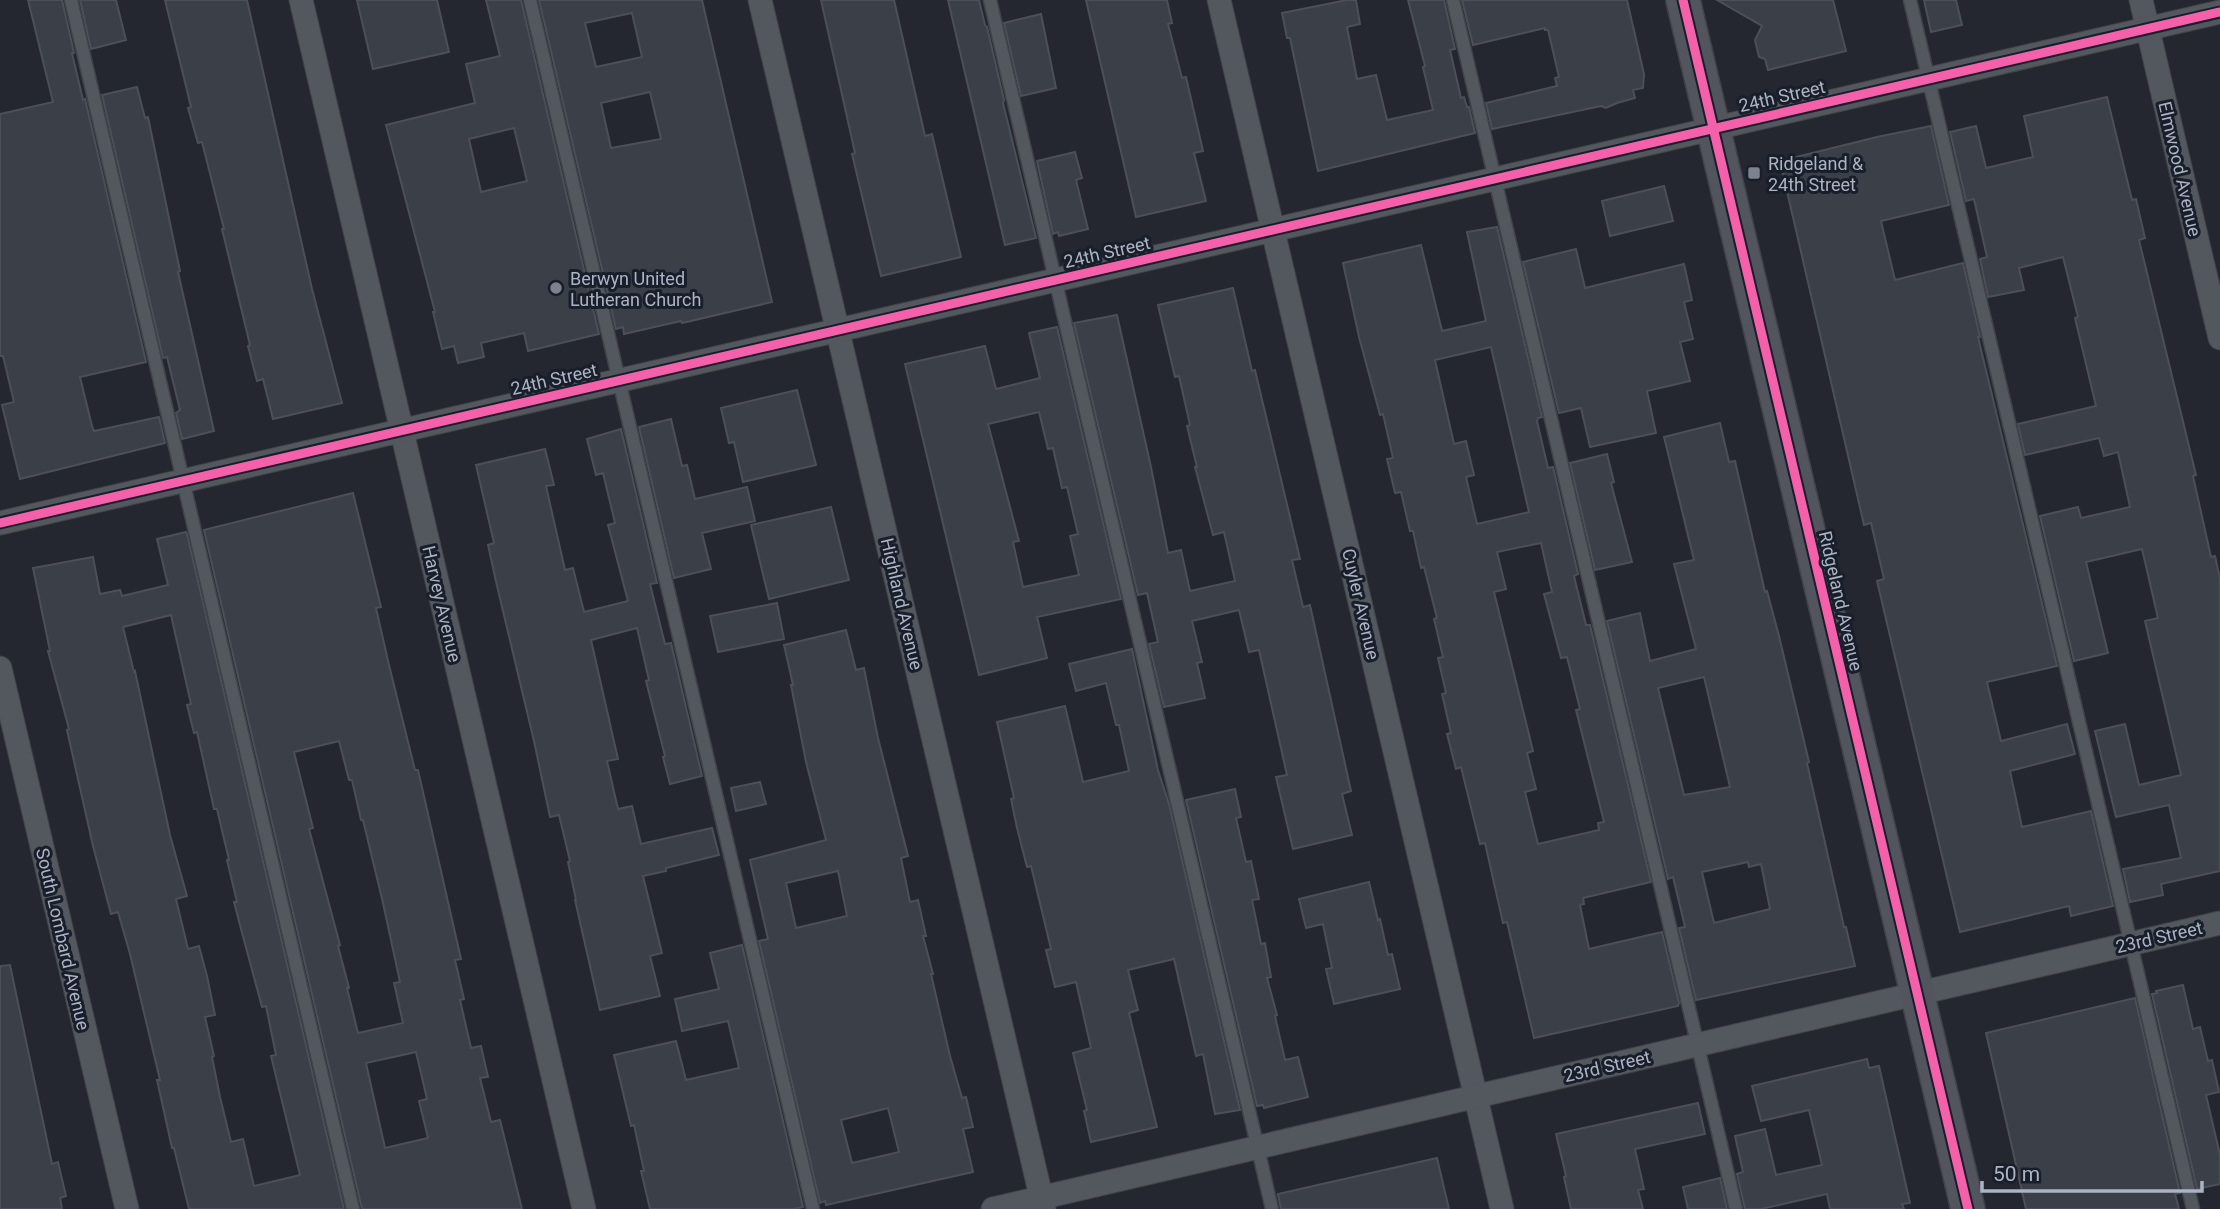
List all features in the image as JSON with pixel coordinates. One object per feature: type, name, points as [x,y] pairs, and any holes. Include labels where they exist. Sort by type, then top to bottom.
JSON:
[{"type":"street","name":"Harvey Avenue","points":[[301,0],[584,1209]]},
{"type":"street","name":"Highland Avenue","points":[[760,0],[1043,1203]]},
{"type":"street","name":"Cuyler Avenue","points":[[1219,0],[1502,1209]]},
{"type":"street","name":"Ridgeland Avenue","points":[[1683,0],[1968,1209]]},
{"type":"street","name":"Elmwood Avenue","points":[[2141,0],[2220,338]]},
{"type":"street","name":"24th Street","points":[[0,523],[2220,12]]},
{"type":"street","name":"South Lombard Avenue","points":[[0,668],[127,1209]]},
{"type":"street","name":"23rd Street","points":[[993,1209],[1043,1203],[1258,1147],[2220,923]]},
{"type":"lane","points":[[71,0],[354,1209]]},
{"type":"lane","points":[[530,0],[813,1209]]},
{"type":"lane","points":[[990,0],[1272,1209]]},
{"type":"lane","points":[[1453,0],[1736,1209]]},
{"type":"lane","points":[[1910,0],[2193,1209]]},
{"type":"building","points":[[28,0],[62,0],[72,53],[146,362],[80,377],[92,426],[94,431],[159,417],[165,443],[20,479],[2,405],[14,402],[3,356],[0,356],[0,114],[53,102]]},
{"type":"building","points":[[80,0],[116,0],[126,40],[91,49]]},
{"type":"building","points":[[165,0],[247,0],[312,289],[342,403],[273,419],[263,379],[257,381],[224,229],[202,142],[198,143],[188,108],[191,107]]},
{"type":"building","points":[[357,0],[437,0],[449,52],[373,69]]},
{"type":"building","points":[[486,0],[521,0],[599,334],[528,351],[524,333],[481,343],[484,357],[458,363],[454,346],[442,349],[435,312],[386,125],[475,103],[466,64],[500,56]],"holes":[[[514,128],[527,181],[481,192],[469,139]]]},
{"type":"building","points":[[539,0],[702,0],[772,302],[624,334],[623,327],[616,329]],"holes":[[[632,13],[642,57],[596,67],[585,23]],[[650,92],[661,139],[611,148],[601,103]]]},
{"type":"building","points":[[821,0],[894,0],[925,136],[932,134],[961,257],[881,276],[852,154],[855,153]]},
{"type":"building","points":[[948,0],[979,0],[1036,238],[1005,245]]},
{"type":"building","points":[[1086,0],[1167,0],[1172,23],[1168,24],[1182,78],[1186,77],[1203,151],[1194,153],[1206,201],[1136,217]]},
{"type":"building","points":[[1356,0],[1360,24],[1347,27],[1357,79],[1376,75],[1387,120],[1433,110],[1408,0],[1444,0],[1455,49],[1450,50],[1461,98],[1464,97],[1469,107],[1475,133],[1318,171],[1290,38],[1287,38],[1282,13]]},
{"type":"building","points":[[1462,0],[1627,0],[1644,74],[1643,88],[1633,90],[1635,98],[1606,108],[1601,106],[1492,129],[1486,103],[1557,86],[1555,78],[1559,77],[1548,30],[1545,28],[1473,45]]},
{"type":"building","points":[[1717,0],[1833,0],[1846,51],[1768,70],[1765,59],[1759,57],[1755,40],[1762,26]]},
{"type":"building","points":[[1924,0],[1956,0],[1962,25],[1931,32]]},
{"type":"building","points":[[1041,14],[1056,88],[1021,96],[1004,23]]},
{"type":"building","points":[[137,87],[145,118],[148,117],[180,271],[178,272],[214,431],[182,439],[176,413],[180,410],[167,357],[163,358],[102,95]]},
{"type":"building","points":[[2107,97],[2132,200],[2136,199],[2145,238],[2139,240],[2196,475],[2193,476],[2211,557],[2215,556],[2220,579],[2220,871],[2161,884],[2163,895],[2130,902],[2123,869],[2181,858],[2169,805],[2116,817],[2095,731],[2125,724],[2139,785],[2181,775],[2145,621],[2158,618],[2142,549],[2086,562],[2108,653],[2074,661],[2040,516],[2078,507],[2081,518],[2130,507],[2118,452],[2104,456],[2099,438],[2025,455],[2018,424],[2096,406],[2075,318],[2078,317],[2063,257],[2019,268],[2024,290],[1988,297],[1980,259],[1987,257],[1974,199],[1966,201],[1950,132],[1976,126],[1986,168],[2033,157],[2024,116]]},
{"type":"building","points":[[1931,126],[1949,205],[1881,221],[1895,280],[1963,263],[1978,337],[2057,666],[1987,682],[2001,741],[2067,724],[2075,754],[2010,771],[2022,827],[2091,811],[2113,906],[2071,916],[2069,906],[1960,932],[1877,581],[1884,579],[1871,523],[1864,525],[1780,161]]},
{"type":"building","points":[[1075,152],[1082,178],[1076,180],[1088,229],[1059,236],[1058,232],[1053,234],[1037,161]]},
{"type":"building","points":[[1664,186],[1673,221],[1610,236],[1602,201]]},
{"type":"building","points":[[1497,227],[1542,417],[1537,421],[1548,468],[1553,467],[1578,574],[1574,576],[1586,625],[1590,625],[1651,882],[1583,898],[1584,904],[1580,905],[1589,949],[1662,932],[1679,1003],[1678,1006],[1534,1038],[1485,843],[1480,844],[1461,767],[1456,769],[1447,734],[1451,733],[1442,694],[1446,693],[1438,658],[1443,657],[1434,619],[1437,618],[1401,492],[1395,493],[1387,459],[1393,458],[1383,414],[1380,415],[1359,337],[1343,263],[1421,245],[1442,331],[1486,321],[1467,232]],"holes":[[[1491,347],[1529,512],[1477,524],[1466,477],[1474,475],[1466,441],[1454,444],[1435,360]],[[1541,543],[1552,592],[1544,594],[1561,658],[1567,657],[1580,709],[1576,710],[1604,822],[1598,823],[1599,830],[1538,844],[1525,792],[1536,789],[1527,753],[1533,751],[1494,592],[1506,589],[1497,552]]]},
{"type":"building","points":[[1576,249],[1585,288],[1684,264],[1692,300],[1684,302],[1693,339],[1680,342],[1690,381],[1647,391],[1656,433],[1590,447],[1581,408],[1559,413],[1523,262]]},
{"type":"building","points":[[1233,288],[1300,559],[1292,560],[1303,607],[1310,605],[1351,791],[1342,794],[1352,835],[1293,849],[1276,777],[1287,775],[1259,650],[1249,652],[1239,610],[1192,621],[1202,662],[1197,663],[1205,698],[1164,707],[1149,644],[1158,642],[1147,593],[1138,595],[1074,323],[1117,315],[1168,553],[1181,550],[1190,591],[1235,581],[1224,532],[1213,535],[1195,467],[1187,426],[1190,425],[1179,376],[1175,377],[1158,305]]},
{"type":"building","points":[[1057,327],[1121,599],[1037,617],[1047,658],[979,675],[905,364],[985,346],[996,389],[1040,378],[1029,333]],"holes":[[[1039,412],[1048,449],[1053,448],[1062,488],[1067,487],[1078,534],[1070,536],[1079,575],[1023,587],[1013,542],[1019,541],[988,424]]]},
{"type":"building","points":[[797,390],[816,465],[743,482],[734,442],[729,443],[721,408]]},
{"type":"building","points":[[671,419],[682,466],[687,465],[695,499],[747,487],[755,521],[702,533],[711,569],[674,578],[639,427]]},
{"type":"building","points":[[1720,423],[1729,462],[1735,461],[1765,592],[1767,591],[1779,636],[1809,762],[1807,763],[1855,966],[1696,1000],[1679,928],[1685,927],[1673,877],[1668,879],[1607,621],[1640,613],[1650,661],[1696,649],[1674,564],[1694,560],[1664,437]],"holes":[[[1704,677],[1730,787],[1684,795],[1658,688]],[[1748,862],[1749,867],[1761,864],[1770,909],[1714,923],[1702,872]]]},
{"type":"building","points":[[621,429],[657,583],[650,584],[665,644],[671,643],[702,776],[670,784],[646,681],[649,680],[637,628],[591,640],[618,759],[607,761],[618,809],[632,806],[641,844],[712,828],[719,855],[643,876],[662,953],[650,956],[660,996],[600,1010],[559,815],[550,817],[497,586],[488,545],[494,543],[476,465],[545,449],[554,485],[546,486],[565,570],[573,568],[584,612],[628,601],[608,525],[615,523],[603,473],[596,475],[587,439]]},
{"type":"building","points":[[1607,454],[1614,482],[1611,483],[1632,562],[1595,570],[1570,463]]},
{"type":"building","points":[[353,493],[381,607],[376,608],[389,665],[415,770],[418,770],[461,959],[455,960],[464,999],[460,1000],[471,1048],[481,1046],[488,1077],[480,1078],[491,1122],[500,1120],[522,1209],[362,1209],[204,530]],"holes":[[[339,741],[363,820],[383,903],[400,982],[394,983],[403,1023],[358,1033],[338,946],[340,945],[309,829],[313,828],[294,752]],[[416,1052],[427,1099],[419,1101],[428,1138],[385,1148],[366,1063]]]},
{"type":"building","points":[[831,507],[849,580],[769,599],[751,525]]},
{"type":"building","points":[[186,532],[187,534],[344,1209],[189,1209],[172,1148],[157,1080],[160,1080],[130,954],[118,912],[111,914],[93,846],[67,730],[69,729],[48,651],[33,568],[93,557],[100,594],[120,590],[122,596],[168,585],[157,539]],"holes":[[[171,615],[191,704],[187,705],[194,733],[197,732],[214,809],[217,809],[237,902],[234,902],[262,1007],[266,1006],[276,1055],[271,1056],[300,1175],[254,1186],[243,1139],[231,1142],[220,1097],[205,1017],[215,1015],[207,976],[199,946],[188,949],[176,899],[187,896],[170,835],[123,627]]]},
{"type":"building","points":[[777,603],[784,639],[718,652],[710,616]]},
{"type":"building","points":[[846,630],[856,670],[864,668],[878,738],[908,856],[901,858],[910,902],[918,900],[926,936],[923,936],[950,1056],[962,1098],[966,1097],[973,1127],[963,1129],[973,1172],[826,1205],[825,1201],[820,1203],[759,941],[768,939],[750,860],[826,840],[806,762],[784,645]],"holes":[[[838,871],[847,916],[796,928],[786,883]],[[888,1108],[899,1152],[852,1163],[841,1120]]]},
{"type":"building","points":[[1132,649],[1158,770],[1169,804],[1240,1110],[1215,1114],[1203,1054],[1196,1056],[1174,959],[1128,970],[1138,1010],[1129,1013],[1157,1127],[1091,1142],[1084,1111],[1087,1110],[1073,1053],[1091,1048],[1076,982],[1055,987],[1046,950],[1051,949],[1031,866],[1027,867],[1017,828],[1011,799],[1014,798],[997,722],[1065,706],[1083,782],[1129,771],[1106,683],[1076,691],[1069,664]]},
{"type":"building","points":[[760,782],[766,804],[736,811],[731,788]]},
{"type":"building","points":[[1235,789],[1241,817],[1236,818],[1246,862],[1251,861],[1259,899],[1252,900],[1261,944],[1265,943],[1271,977],[1267,978],[1285,1060],[1298,1057],[1308,1097],[1264,1108],[1263,1105],[1257,1106],[1186,800]]},
{"type":"building","points":[[1369,882],[1400,989],[1334,1004],[1326,969],[1332,968],[1323,924],[1306,928],[1299,899]]},
{"type":"building","points":[[742,945],[803,1207],[650,1209],[634,1125],[631,1126],[614,1055],[676,1041],[686,1080],[739,1068],[728,1021],[682,1031],[675,999],[719,989],[710,953]]},
{"type":"building","points":[[10,965],[52,1164],[58,1162],[66,1196],[60,1198],[62,1209],[0,1209],[0,966]]},
{"type":"building","points":[[2183,985],[2193,1029],[2200,1027],[2208,1061],[2212,1060],[2219,1092],[2206,1095],[2220,1155],[2220,1184],[2197,1189],[2152,994]]},
{"type":"building","points":[[2135,998],[2180,1193],[2175,1194],[2179,1209],[2026,1209],[1986,1033]]},
{"type":"building","points":[[1867,1059],[1869,1068],[1879,1066],[1910,1203],[1902,1204],[1904,1209],[1830,1209],[1827,1194],[1761,1209],[1745,1209],[1737,1174],[1743,1172],[1735,1136],[1765,1129],[1776,1175],[1822,1165],[1809,1110],[1761,1121],[1752,1086]]},
{"type":"building","points":[[1698,1103],[1705,1134],[1635,1149],[1644,1189],[1638,1190],[1643,1209],[1571,1209],[1556,1134]]},
{"type":"building","points":[[1437,1158],[1449,1209],[1281,1209],[1278,1194]]},
{"type":"building","points":[[1720,1178],[1727,1209],[1688,1209],[1683,1187]]},
{"type":"cycle path","points":[[1683,0],[1968,1209]]},
{"type":"cycle path","points":[[0,523],[2220,12]]},
{"type":"place","name":"Ridgeland & 24th Street","points":[[1754,173]]},
{"type":"place","name":"Berwyn United Lutheran Church","points":[[556,288]]}]
